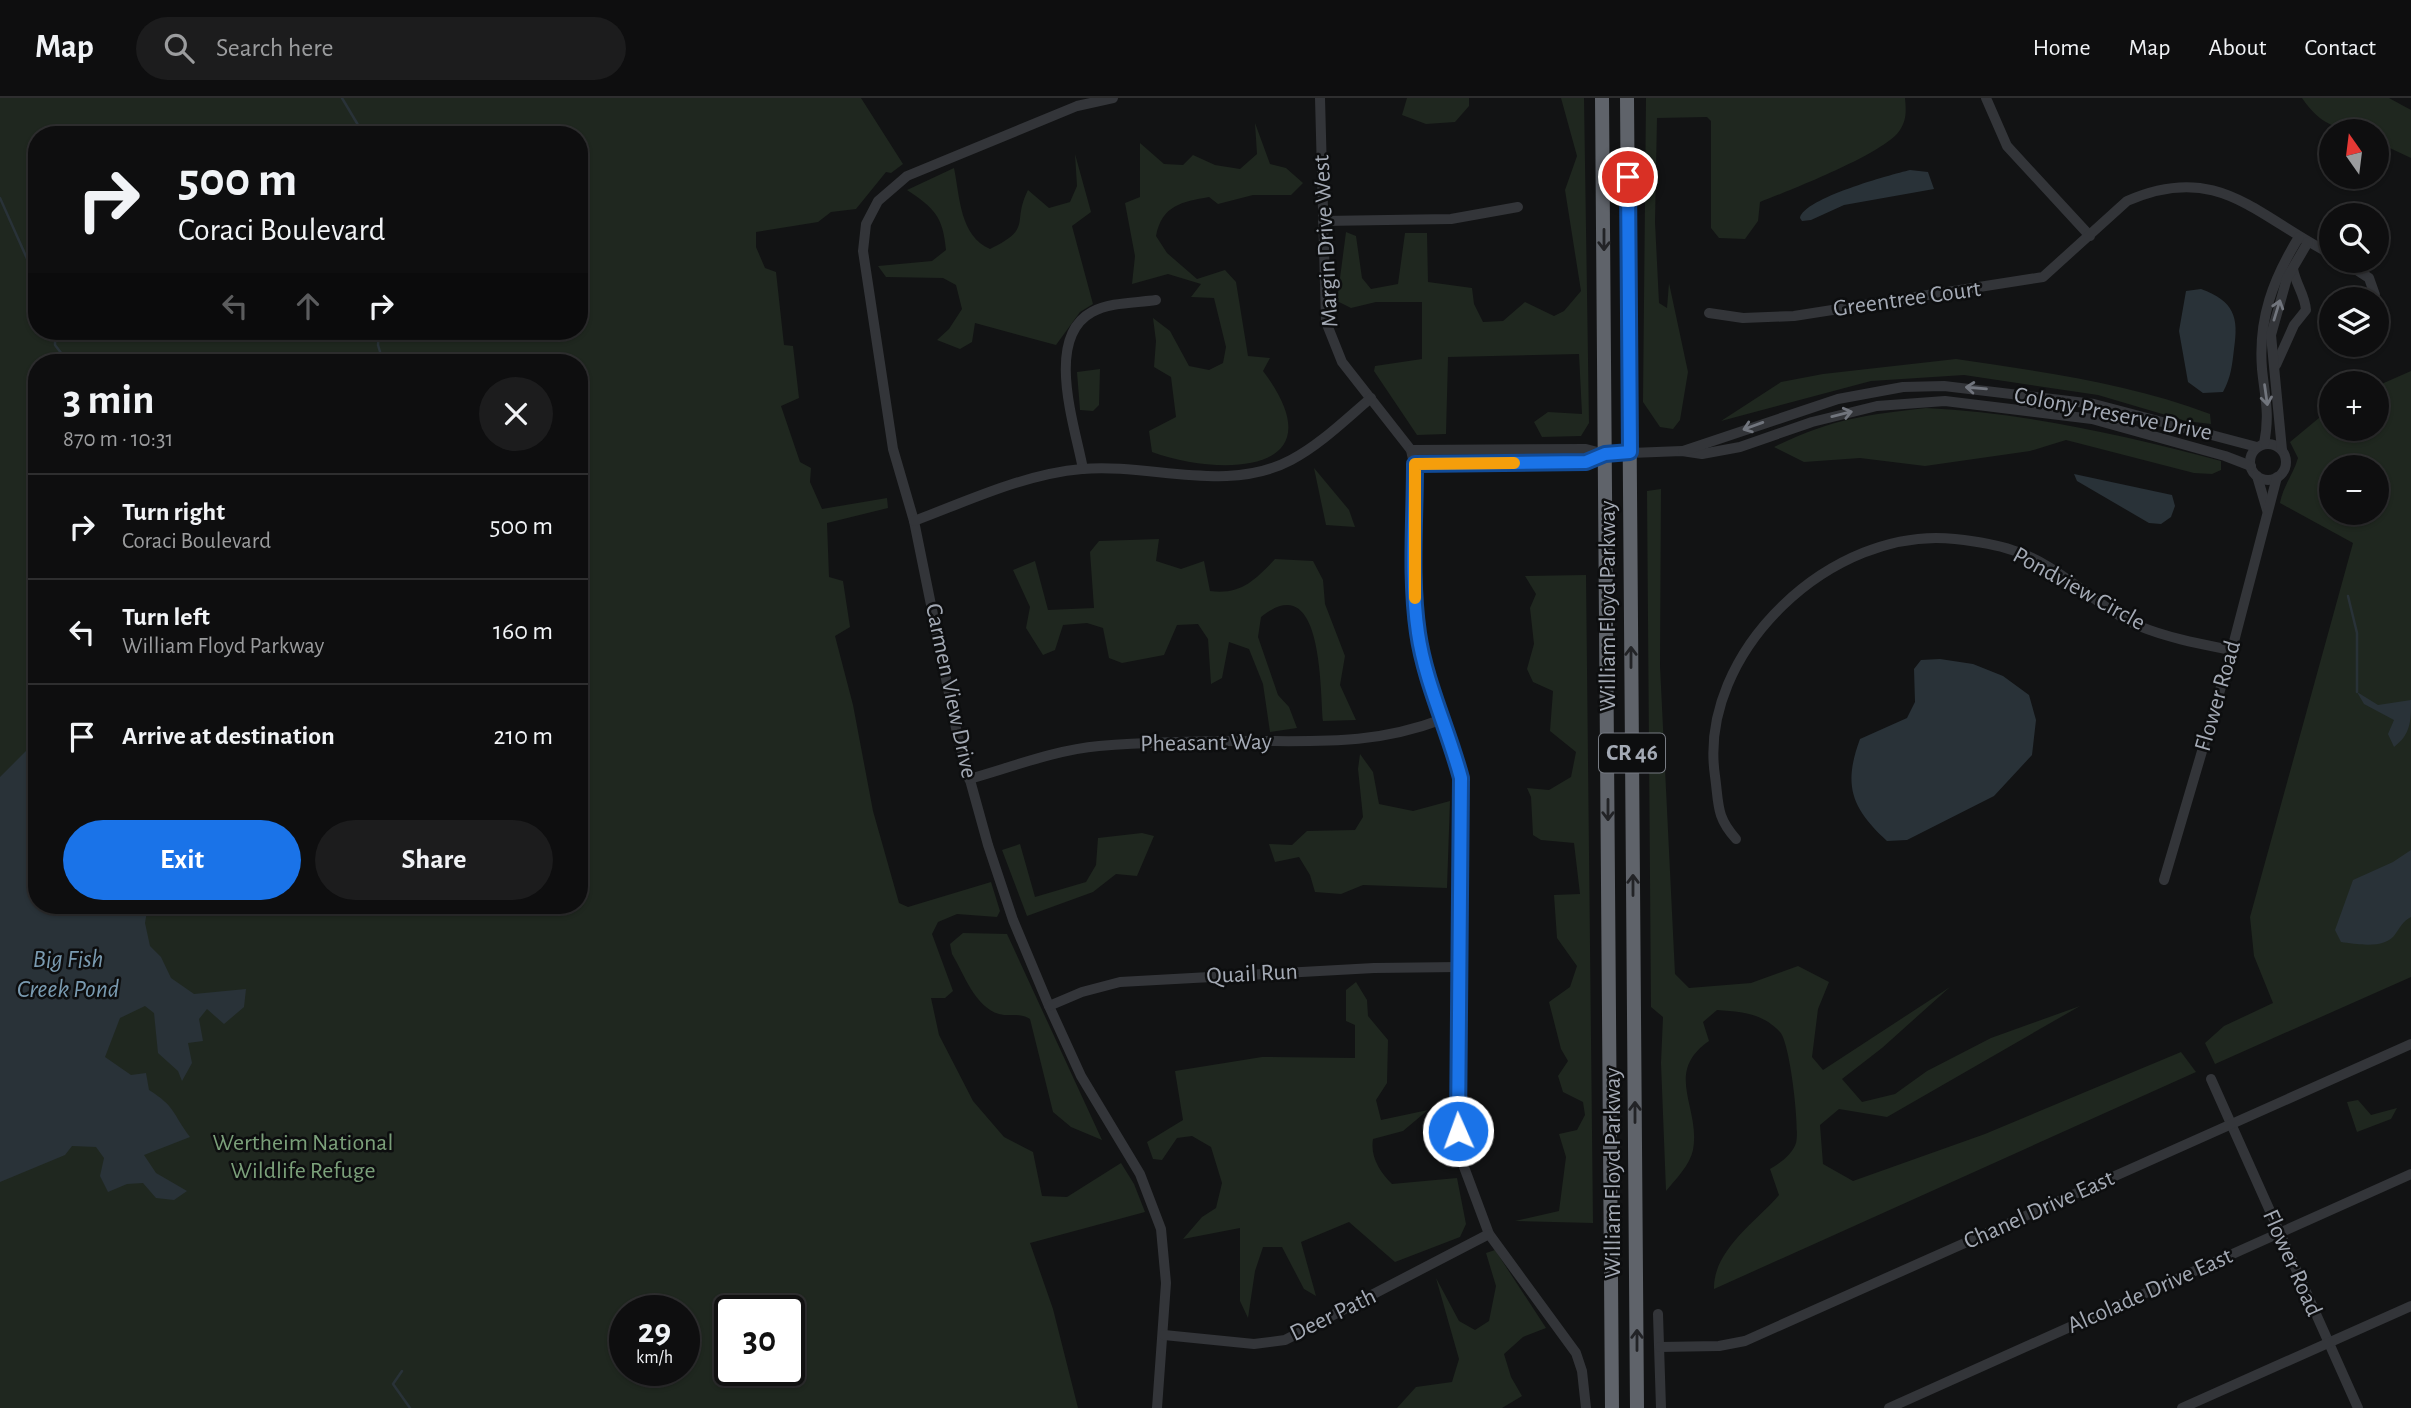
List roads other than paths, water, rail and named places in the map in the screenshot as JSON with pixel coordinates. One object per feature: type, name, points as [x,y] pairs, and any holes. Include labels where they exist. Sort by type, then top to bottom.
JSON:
[{"type":"highway","name":"William Floyd Parkway","points":[[1602,98],[1612,1408]]},
{"type":"highway","name":"William Floyd Parkway","points":[[1627,98],[1637,1408]]},
{"type":"street","name":"Carmen View Drive","points":[[1113,98],[1077,106],[907,176],[878,201],[866,224],[864,269],[892,449],[914,521],[954,719],[1006,901],[1081,1076],[1127,1148],[1153,1204],[1165,1254],[1164,1335],[1157,1408]]},
{"type":"street","name":"Margin Drive West","points":[[1320,98],[1326,323],[1342,362],[1411,450],[1415,464],[1418,633],[1426,670],[1461,778],[1457,1116],[1460,1146],[1468,1178],[1489,1234],[1576,1353],[1582,1371],[1586,1408]]},
{"type":"street","points":[[1986,98],[2007,146],[2090,236]]},
{"type":"street","name":"Greentree Court","points":[[1709,313],[1743,318],[1794,316],[2021,283],[2043,277],[2127,201],[2144,194],[2193,186],[2216,189],[2238,198],[2319,248]]},
{"type":"street","points":[[1323,221],[1451,219],[1518,207]]},
{"type":"street","points":[[2304,240],[2279,285],[2264,314],[2261,340],[2269,418],[2261,445],[2251,456],[2253,471],[2267,480],[2277,477],[2286,466],[2282,450],[2271,335],[2279,285],[2293,269],[2304,240]]},
{"type":"street","points":[[2274,369],[2294,325],[2306,310],[2305,296],[2296,285],[2293,269]]},
{"type":"street","points":[[2361,273],[2369,278],[2372,287]]},
{"type":"street","points":[[2279,285],[2296,285]]},
{"type":"street","points":[[1083,469],[1064,363],[1071,335],[1089,313],[1101,307],[1156,300]]},
{"type":"street","name":"Colony Preserve Drive","points":[[1682,451],[1838,399],[1903,387],[1944,386],[2094,404],[2261,445]]},
{"type":"street","points":[[914,521],[1019,483],[1083,469],[1121,468],[1219,477],[1266,471],[1311,448],[1371,398]]},
{"type":"street","name":"Colony Preserve Drive","points":[[1605,454],[1682,451],[1702,454],[1740,447],[1812,422],[1877,406],[1945,401],[2092,419],[2225,456],[2253,471]]},
{"type":"street","points":[[2261,445],[2275,445],[2282,450]]},
{"type":"street","points":[[1411,450],[1586,449],[1605,454]]},
{"type":"street","points":[[1415,464],[1586,462],[1605,454]]},
{"type":"street","name":"Flower Road","points":[[2253,471],[2267,511]]},
{"type":"street","name":"Flower Road","points":[[2164,880],[2263,536],[2277,477]]},
{"type":"street","name":"Pondview Circle","points":[[1736,839],[1722,824],[1713,759],[1730,674],[1751,640],[1791,597],[1836,564],[1897,541],[1953,538],[2013,550],[2046,567],[2139,626],[2231,650]]},
{"type":"street","name":"Pheasant Way","points":[[970,779],[1072,749],[1123,744],[1239,741],[1356,742],[1396,735],[1443,719]]},
{"type":"street","name":"Quail Run","points":[[1049,1006],[1082,992],[1120,982],[1374,968],[1459,967]]},
{"type":"street","name":"Chanel Drive East","points":[[1660,1347],[1719,1346],[1745,1341],[2411,1044]]},
{"type":"street","name":"Flower Road","points":[[2211,1079],[2358,1408]]},
{"type":"street","name":"Alcolade Drive East","points":[[1889,1408],[2411,1174]]},
{"type":"street","name":"Deer Path","points":[[1164,1335],[1254,1344],[1284,1340],[1489,1234]]},
{"type":"street","points":[[2182,1408],[2411,1306]]},
{"type":"street","points":[[1658,1314],[1661,1408]]},
{"type":"water","points":[[1910,170],[1928,172],[1934,189],[1844,205],[1811,220],[1802,221],[1800,218],[1805,210],[1831,195]]},
{"type":"water","points":[[2201,289],[2227,305],[2232,312],[2236,328],[2232,366],[2223,392],[2203,393],[2188,382],[2179,331],[2186,291]]},
{"type":"water","points":[[2074,474],[2172,495],[2175,506],[2171,517],[2161,524],[2149,523],[2077,481]]},
{"type":"water","points":[[1940,659],[1973,664],[2003,676],[2029,695],[2036,720],[2032,755],[1994,796],[1907,840],[1887,841],[1865,818],[1858,806],[1852,783],[1855,755],[1860,739],[1907,718],[1915,702],[1914,669],[1921,660]]},
{"type":"water","points":[[2357,692],[2378,705],[2411,700],[2409,726],[2404,737],[2394,747],[2388,734],[2394,720],[2364,704]]},
{"type":"water","name":"Big Fish Creek Pond","points":[[28,749],[28,914],[146,914],[145,923],[150,946],[161,957],[171,978],[194,994],[246,989],[244,1007],[224,1024],[207,1009],[199,1019],[203,1041],[188,1043],[192,1063],[182,1081],[178,1071],[158,1053],[154,1013],[145,1006],[120,1018],[105,1057],[131,1075],[146,1073],[149,1090],[169,1106],[190,1137],[144,1155],[156,1173],[187,1191],[174,1200],[156,1198],[143,1183],[127,1184],[108,1192],[100,1176],[104,1158],[96,1147],[72,1146],[65,1155],[0,1182],[0,777]]},
{"type":"water","points":[[2411,850],[2411,917],[2385,942],[2371,945],[2341,942],[2335,930],[2353,880],[2393,862]]},
{"type":"waterway","points":[[342,98],[359,126]]},
{"type":"waterway","points":[[0,198],[28,261]]},
{"type":"waterway","points":[[55,340],[55,345],[62,354]]},
{"type":"waterway","points":[[378,340],[381,354]]},
{"type":"waterway","points":[[2348,596],[2357,633],[2357,692]]},
{"type":"waterway","points":[[402,1371],[393,1384],[410,1408]]},
{"type":"park label","name":"Wertheim National Wildlife Refuge","points":[[303,1157]]}]
